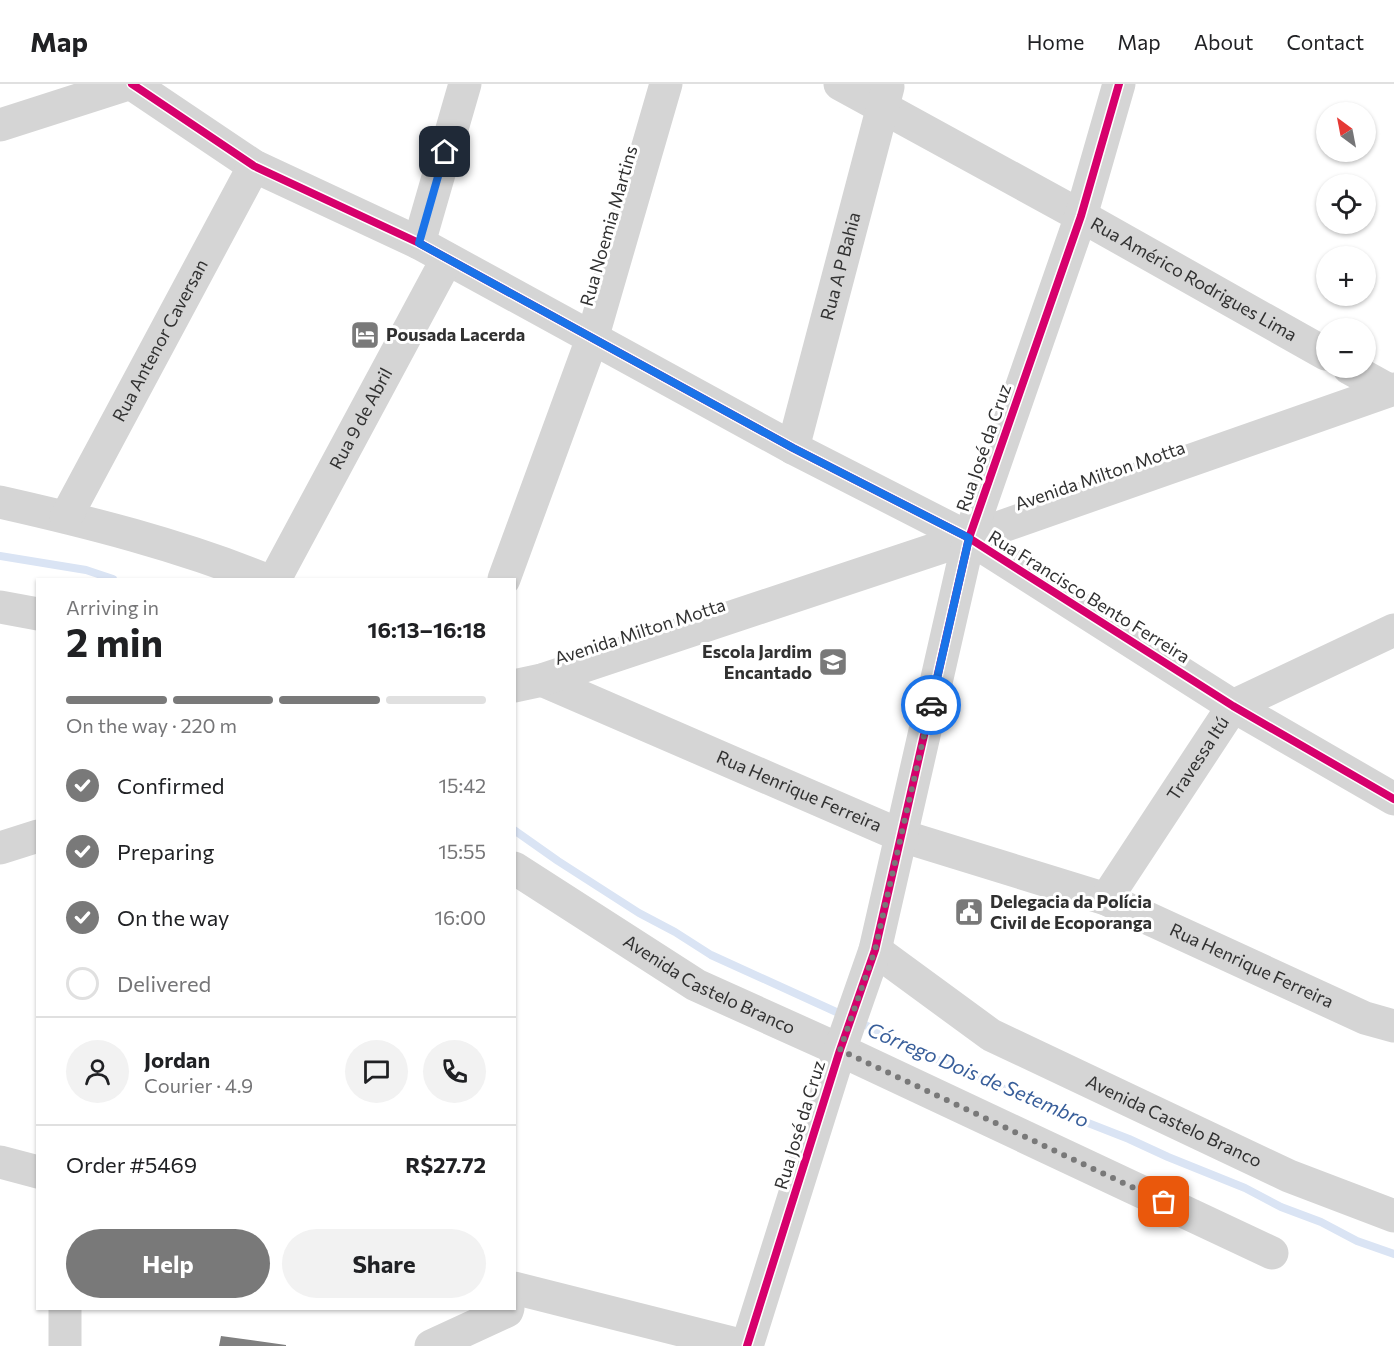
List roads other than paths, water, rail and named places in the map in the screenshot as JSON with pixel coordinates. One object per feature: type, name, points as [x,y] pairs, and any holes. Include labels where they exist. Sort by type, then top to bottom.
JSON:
[{"type":"street","points":[[0,125],[130,84]]},
{"type":"street","name":"Rua Francisco Bento Ferreira","points":[[130,84],[254,166],[419,243],[793,448],[969,538],[1233,706],[1394,799]]},
{"type":"street","points":[[419,243],[465,84]]},
{"type":"street","name":"Rua Noemia Martins","points":[[504,578],[592,339],[666,84]]},
{"type":"street","name":"Rua Américo Rodrigues Lima","points":[[840,84],[886,95],[1081,216],[1316,348]]},
{"type":"street","name":"Rua José da Cruz","points":[[746,1346],[840,1050],[875,950],[969,538],[1081,216],[1119,84]]},
{"type":"street","name":"Rua A P Bahia","points":[[793,448],[886,95]]},
{"type":"street","name":"Rua Antenor Caversan","points":[[66,517],[254,166]]},
{"type":"street","name":"Rua 9 de Abril","points":[[276,578],[447,259]]},
{"type":"street","points":[[1369,378],[1392,389]]},
{"type":"street","name":"Avenida Milton Motta","points":[[528,683],[969,538],[1392,389]]},
{"type":"street","points":[[0,502],[66,517],[222,562],[262,578]]},
{"type":"street","points":[[0,607],[36,614]]},
{"type":"street","name":"Travessa Itú","points":[[1106,899],[1233,706],[1394,630]]},
{"type":"street","name":"Rua Henrique Ferreira","points":[[528,683],[902,836],[1106,899],[1365,1018],[1394,1026]]},
{"type":"street","points":[[0,848],[36,837]]},
{"type":"street","name":"Avenida Castelo Branco","points":[[516,869],[696,985],[840,1050],[1272,1253]]},
{"type":"street","name":"Avenida Castelo Branco","points":[[875,950],[991,1035],[1288,1176],[1394,1215]]},
{"type":"street","points":[[0,1162],[36,1171]]},
{"type":"street","points":[[516,1288],[746,1346]]},
{"type":"street","points":[[65,1310],[65,1346]]},
{"type":"street","points":[[431,1346],[507,1310]]},
{"type":"waterway","name":"Córrego Dois de Setembro","points":[[0,556],[86,570],[110,578]]},
{"type":"waterway","name":"Córrego Dois de Setembro","points":[[516,831],[639,913],[711,955],[845,1016]]},
{"type":"waterway","name":"Córrego Dois de Setembro","points":[[857,1021],[1014,1094],[1129,1139],[1245,1188],[1357,1241],[1394,1254]]},
{"type":"place","name":"Pousada Lacerda","points":[[365,335]]},
{"type":"place","name":"Escola Jardim Encantado","points":[[833,662]]},
{"type":"place","name":"Delegacia da Polícia Civil de Ecoporanga","points":[[969,912]]}]
